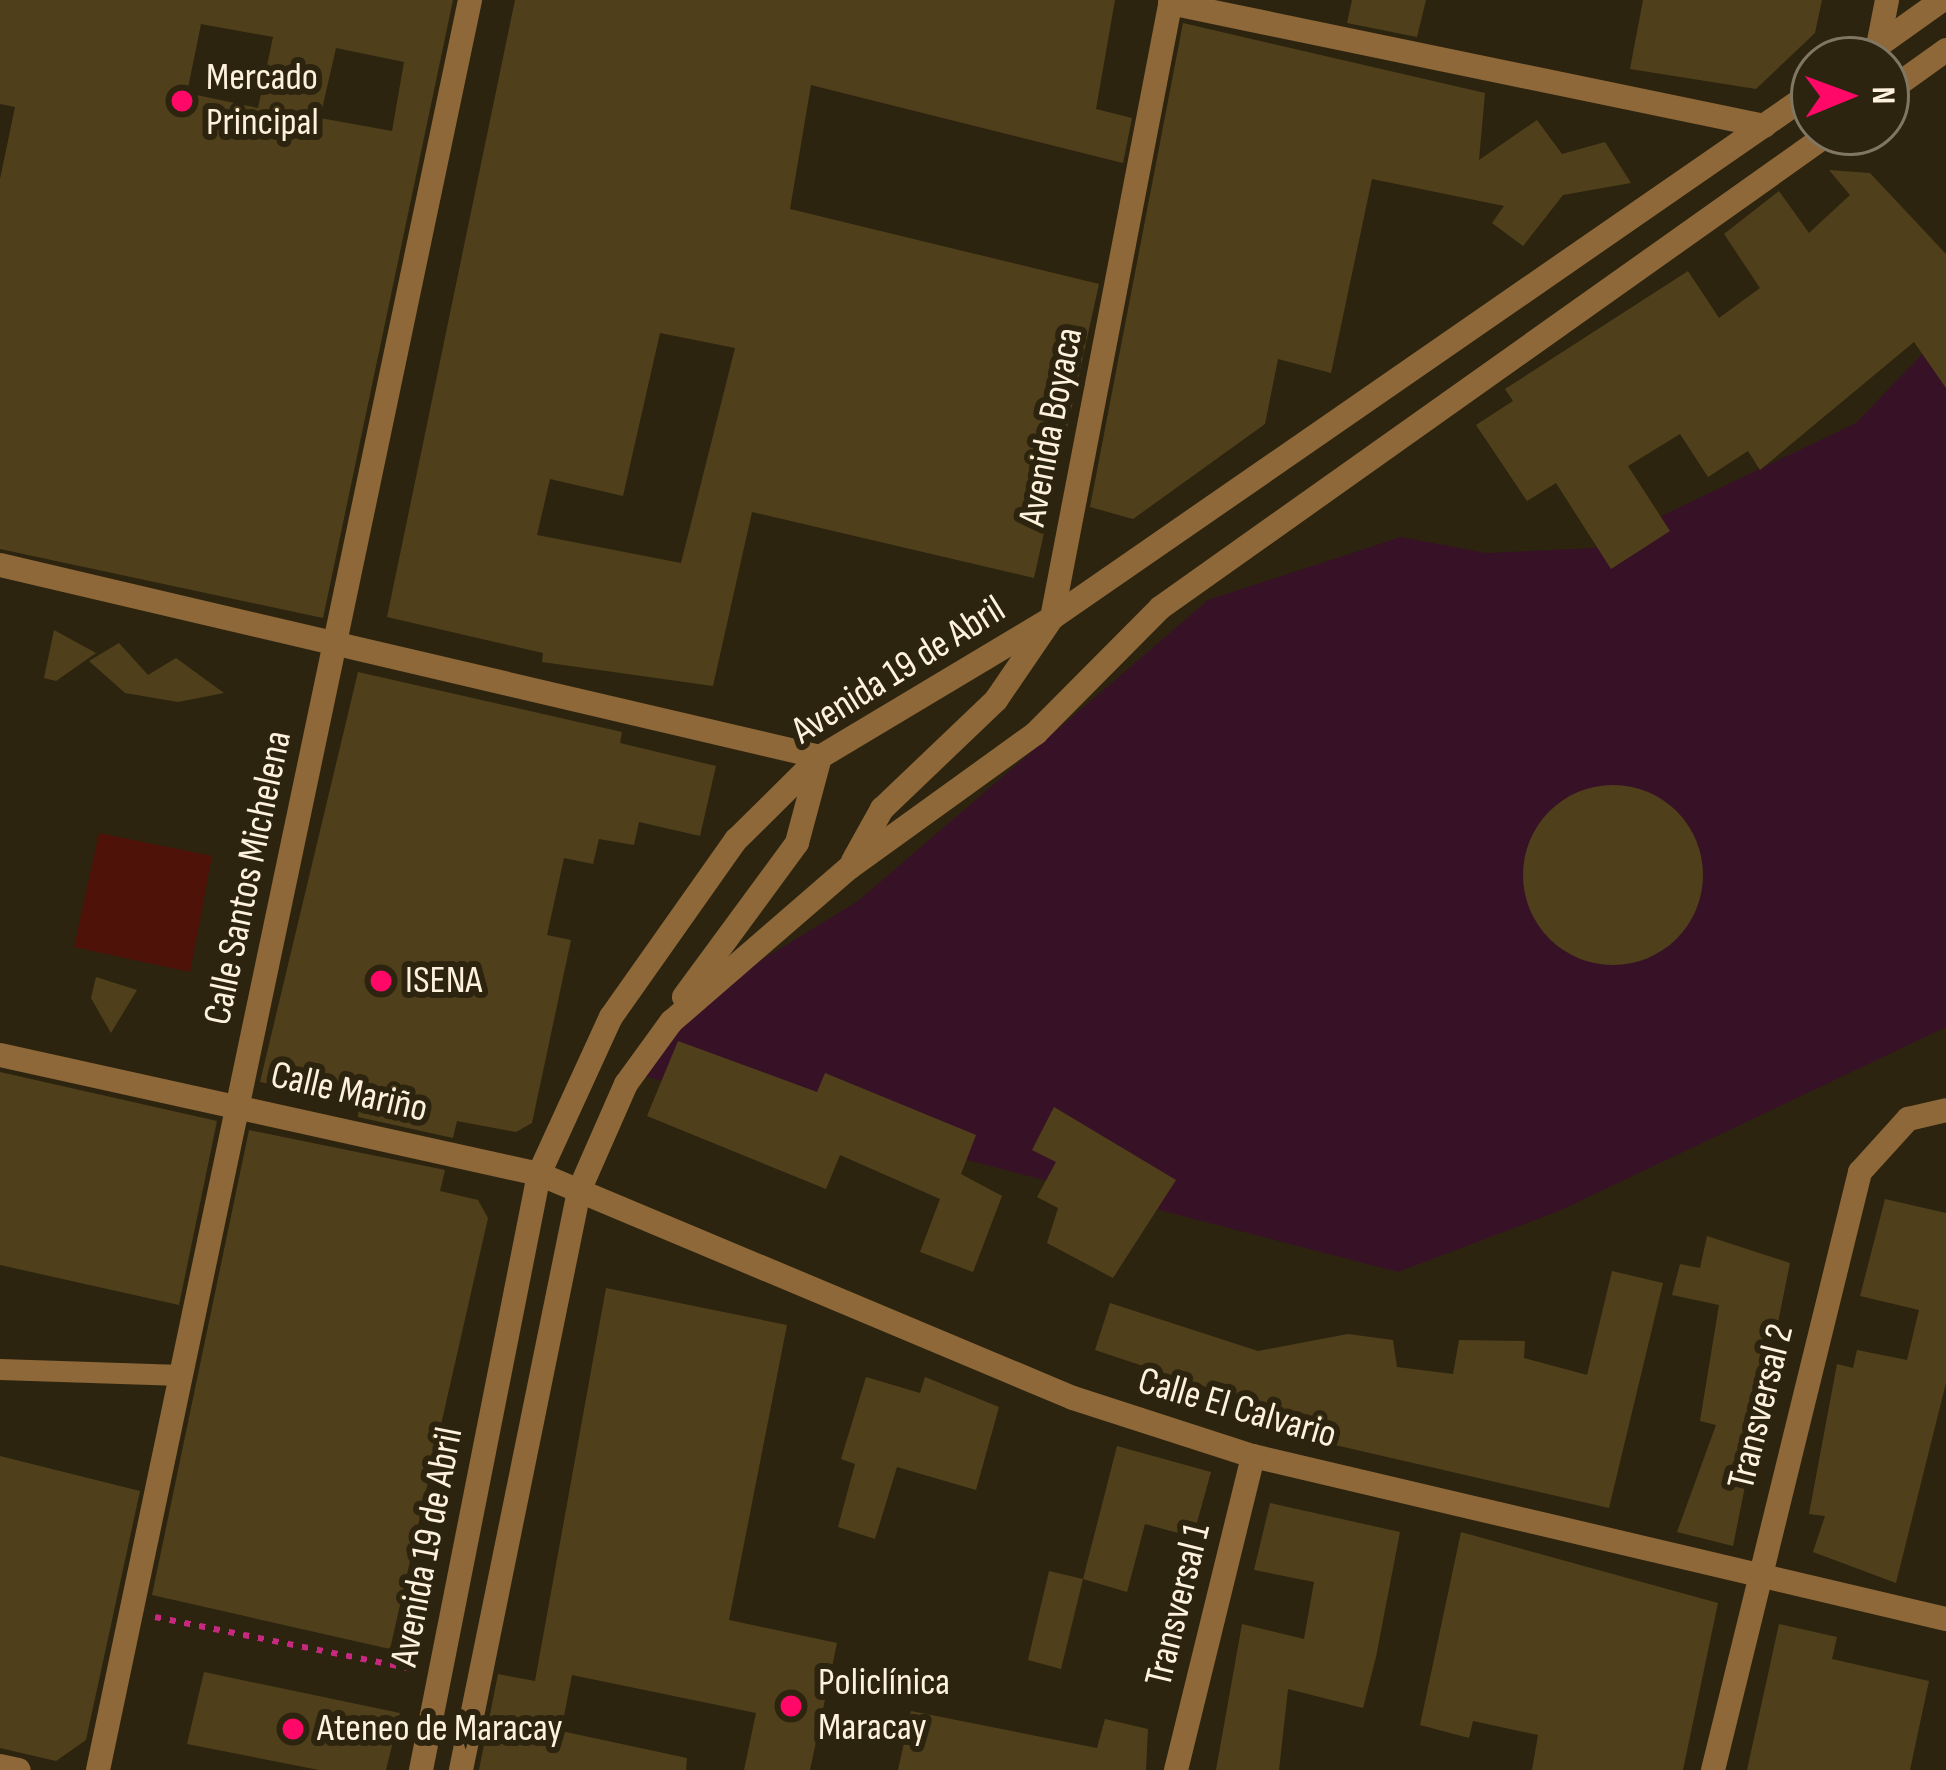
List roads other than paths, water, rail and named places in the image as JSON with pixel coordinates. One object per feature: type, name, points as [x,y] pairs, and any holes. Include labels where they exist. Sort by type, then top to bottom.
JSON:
[{"type":"street","name":"Calle Santos Michelena","points":[[98,1770],[470,0]]},
{"type":"street","points":[[1874,36],[1887,0]]},
{"type":"street","points":[[1892,36],[1942,0]]},
{"type":"street","points":[[1171,2],[1764,126]]},
{"type":"street","name":"Avenida Boyaca","points":[[849,868],[881,809],[996,700],[1052,618],[1171,2]]},
{"type":"street","points":[[1910,76],[1946,50]]},
{"type":"street","name":"Avenida 19 de Abril","points":[[421,1770],[539,1174],[611,1017],[665,933],[820,757],[1052,618],[1790,108]]},
{"type":"street","name":"Avenida 19 de Abril","points":[[461,1770],[579,1191],[626,1084],[671,1022],[849,868],[1036,733],[1160,608],[1797,156]]},
{"type":"street","points":[[0,565],[820,757],[797,843],[714,943],[671,1022]]},
{"type":"street","name":"Calle Mariño","points":[[0,1054],[539,1174]]},
{"type":"street","name":"Transversal 2","points":[[1713,1770],[1756,1576],[1860,1172],[1908,1119],[1946,1110]]},
{"type":"street","name":"Calle El Calvario","points":[[539,1174],[1072,1398],[1252,1456],[1946,1619]]},
{"type":"street","name":"Transversal 1","points":[[1176,1770],[1252,1456]]},
{"type":"street","points":[[0,1766],[19,1770]]},
{"type":"lane","points":[[0,1369],[182,1375]]},
{"type":"place","name":"Mercado Principal","points":[[182,101]]},
{"type":"place","name":"ISENA","points":[[381,981]]},
{"type":"place","name":"Policlínica Maracay","points":[[791,1706]]},
{"type":"place","name":"Ateneo de Maracay","points":[[293,1729]]}]
